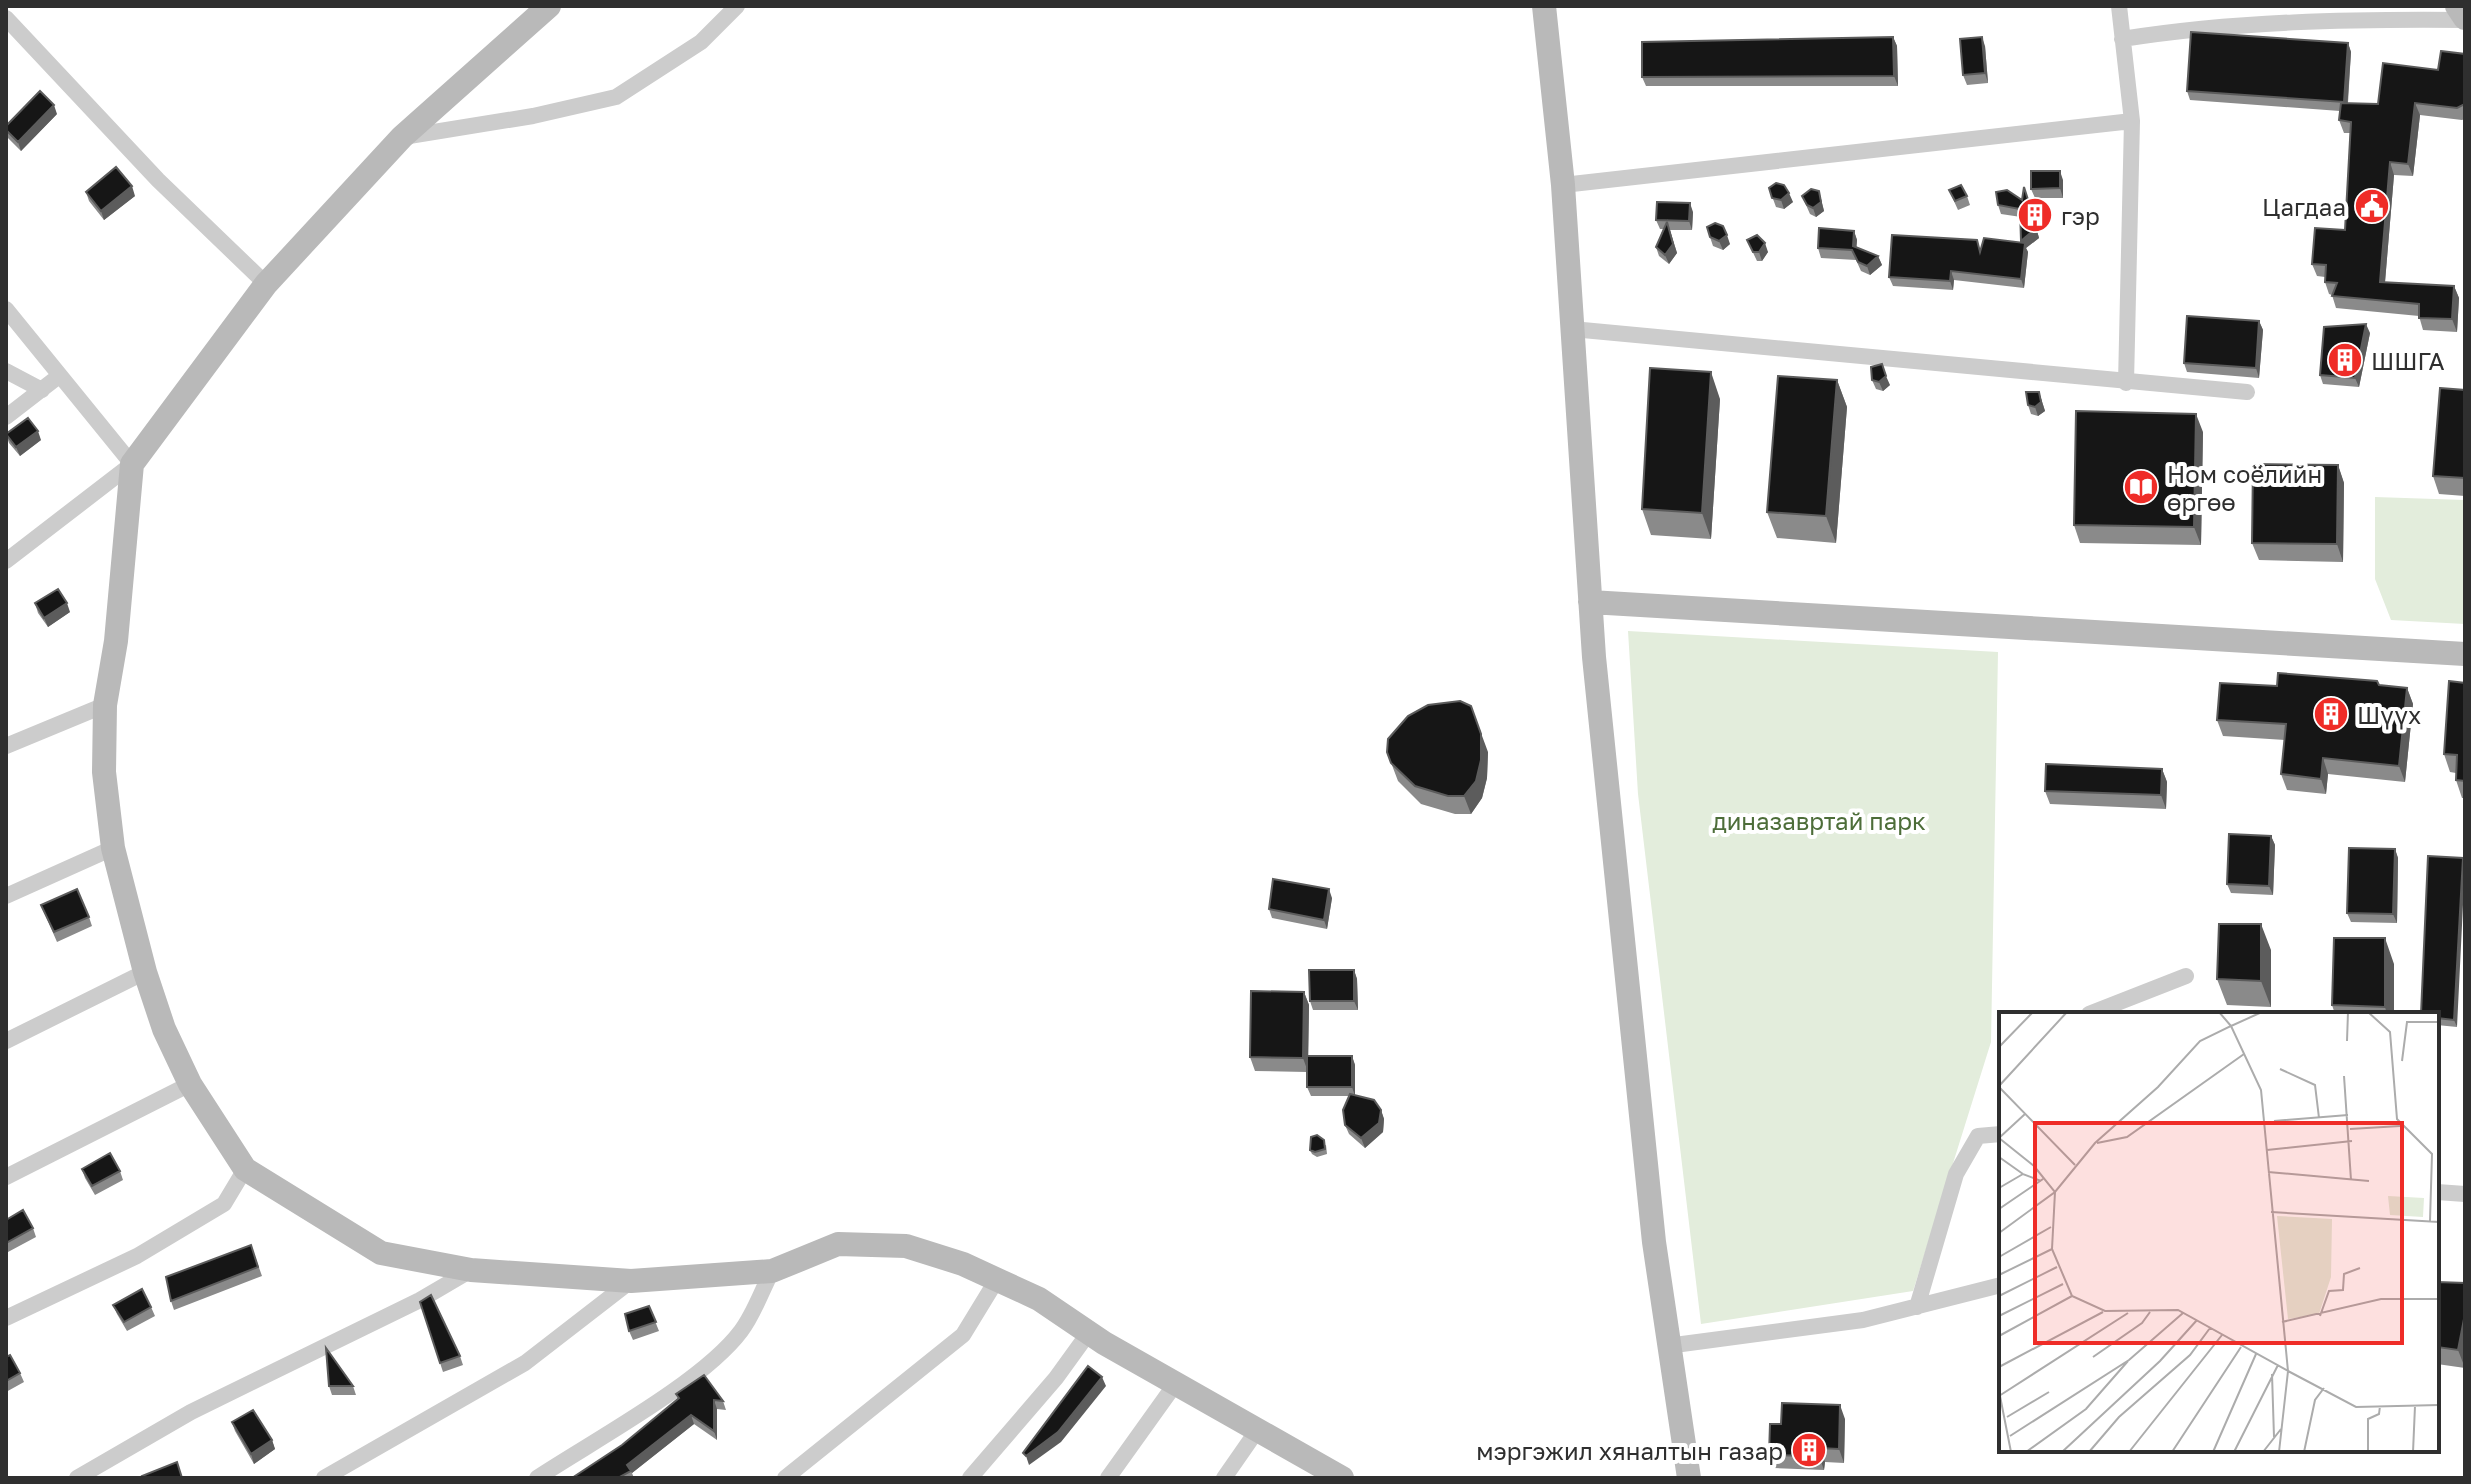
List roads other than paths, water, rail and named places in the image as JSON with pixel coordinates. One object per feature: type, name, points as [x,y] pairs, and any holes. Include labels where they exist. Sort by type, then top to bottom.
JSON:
[{"type":"street","points":[[6,561],[132,464],[266,284],[402,137],[549,6]]},
{"type":"street","points":[[402,137],[533,116],[616,97],[701,42],[737,6]]},
{"type":"street","points":[[1544,6],[1563,185],[1590,602],[1667,1346],[1689,1478]]},
{"type":"street","points":[[2119,6],[2132,121],[2126,383]]},
{"type":"street","points":[[2457,6],[2465,19]]},
{"type":"street","points":[[6,18],[158,180],[266,284]]},
{"type":"street","points":[[2122,39],[2207,25],[2465,19]]},
{"type":"street","points":[[1563,185],[2132,121]]},
{"type":"street","points":[[6,309],[132,464],[116,641],[105,705],[104,772],[113,848],[145,972],[164,1029],[190,1084],[245,1169],[381,1253],[471,1270],[631,1281],[772,1271],[838,1244],[906,1246],[963,1264],[1039,1299],[1104,1343],[1256,1432],[1342,1478]]},
{"type":"street","points":[[1572,329],[2247,392]]},
{"type":"street","points":[[6,371],[42,390]]},
{"type":"street","points":[[6,417],[59,376]]},
{"type":"street","points":[[1590,602],[2465,654]]},
{"type":"street","points":[[6,746],[105,705]]},
{"type":"street","points":[[6,896],[113,848]]},
{"type":"street","points":[[6,1041],[145,972]]},
{"type":"street","points":[[2094,1012],[2186,976]]},
{"type":"street","points":[[6,1177],[190,1084]]},
{"type":"street","points":[[1917,1307],[1956,1174],[1978,1136],[1999,1134]]},
{"type":"street","points":[[6,1318],[137,1256],[224,1204],[245,1169]]},
{"type":"street","points":[[2439,1192],[2465,1194]]},
{"type":"street","points":[[77,1478],[191,1412],[420,1300],[471,1270]]},
{"type":"street","points":[[537,1478],[670,1391],[723,1352],[743,1330],[772,1271]]},
{"type":"street","points":[[324,1478],[525,1363],[631,1281]]},
{"type":"street","points":[[785,1478],[963,1335],[996,1281]]},
{"type":"street","points":[[1667,1346],[1863,1320],[1999,1286]]},
{"type":"street","points":[[970,1478],[1056,1378],[1090,1331]]},
{"type":"street","points":[[1108,1478],[1176,1383]]},
{"type":"street","points":[[1224,1478],[1256,1432]]},
{"type":"place","name":"Цагдаа","points":[[2372,206]]},
{"type":"place","name":"гэр","points":[[2035,215]]},
{"type":"place","name":"ШШГА","points":[[2345,360]]},
{"type":"place","name":"Ном соёлийн өргөө","points":[[2141,487]]},
{"type":"place","name":"Шүүх","points":[[2331,714]]},
{"type":"place","name":"мэргэжил хяналтын газар","points":[[1809,1450]]},
{"type":"park label","name":"диназавртай парк","points":[[1819,820]]}]
